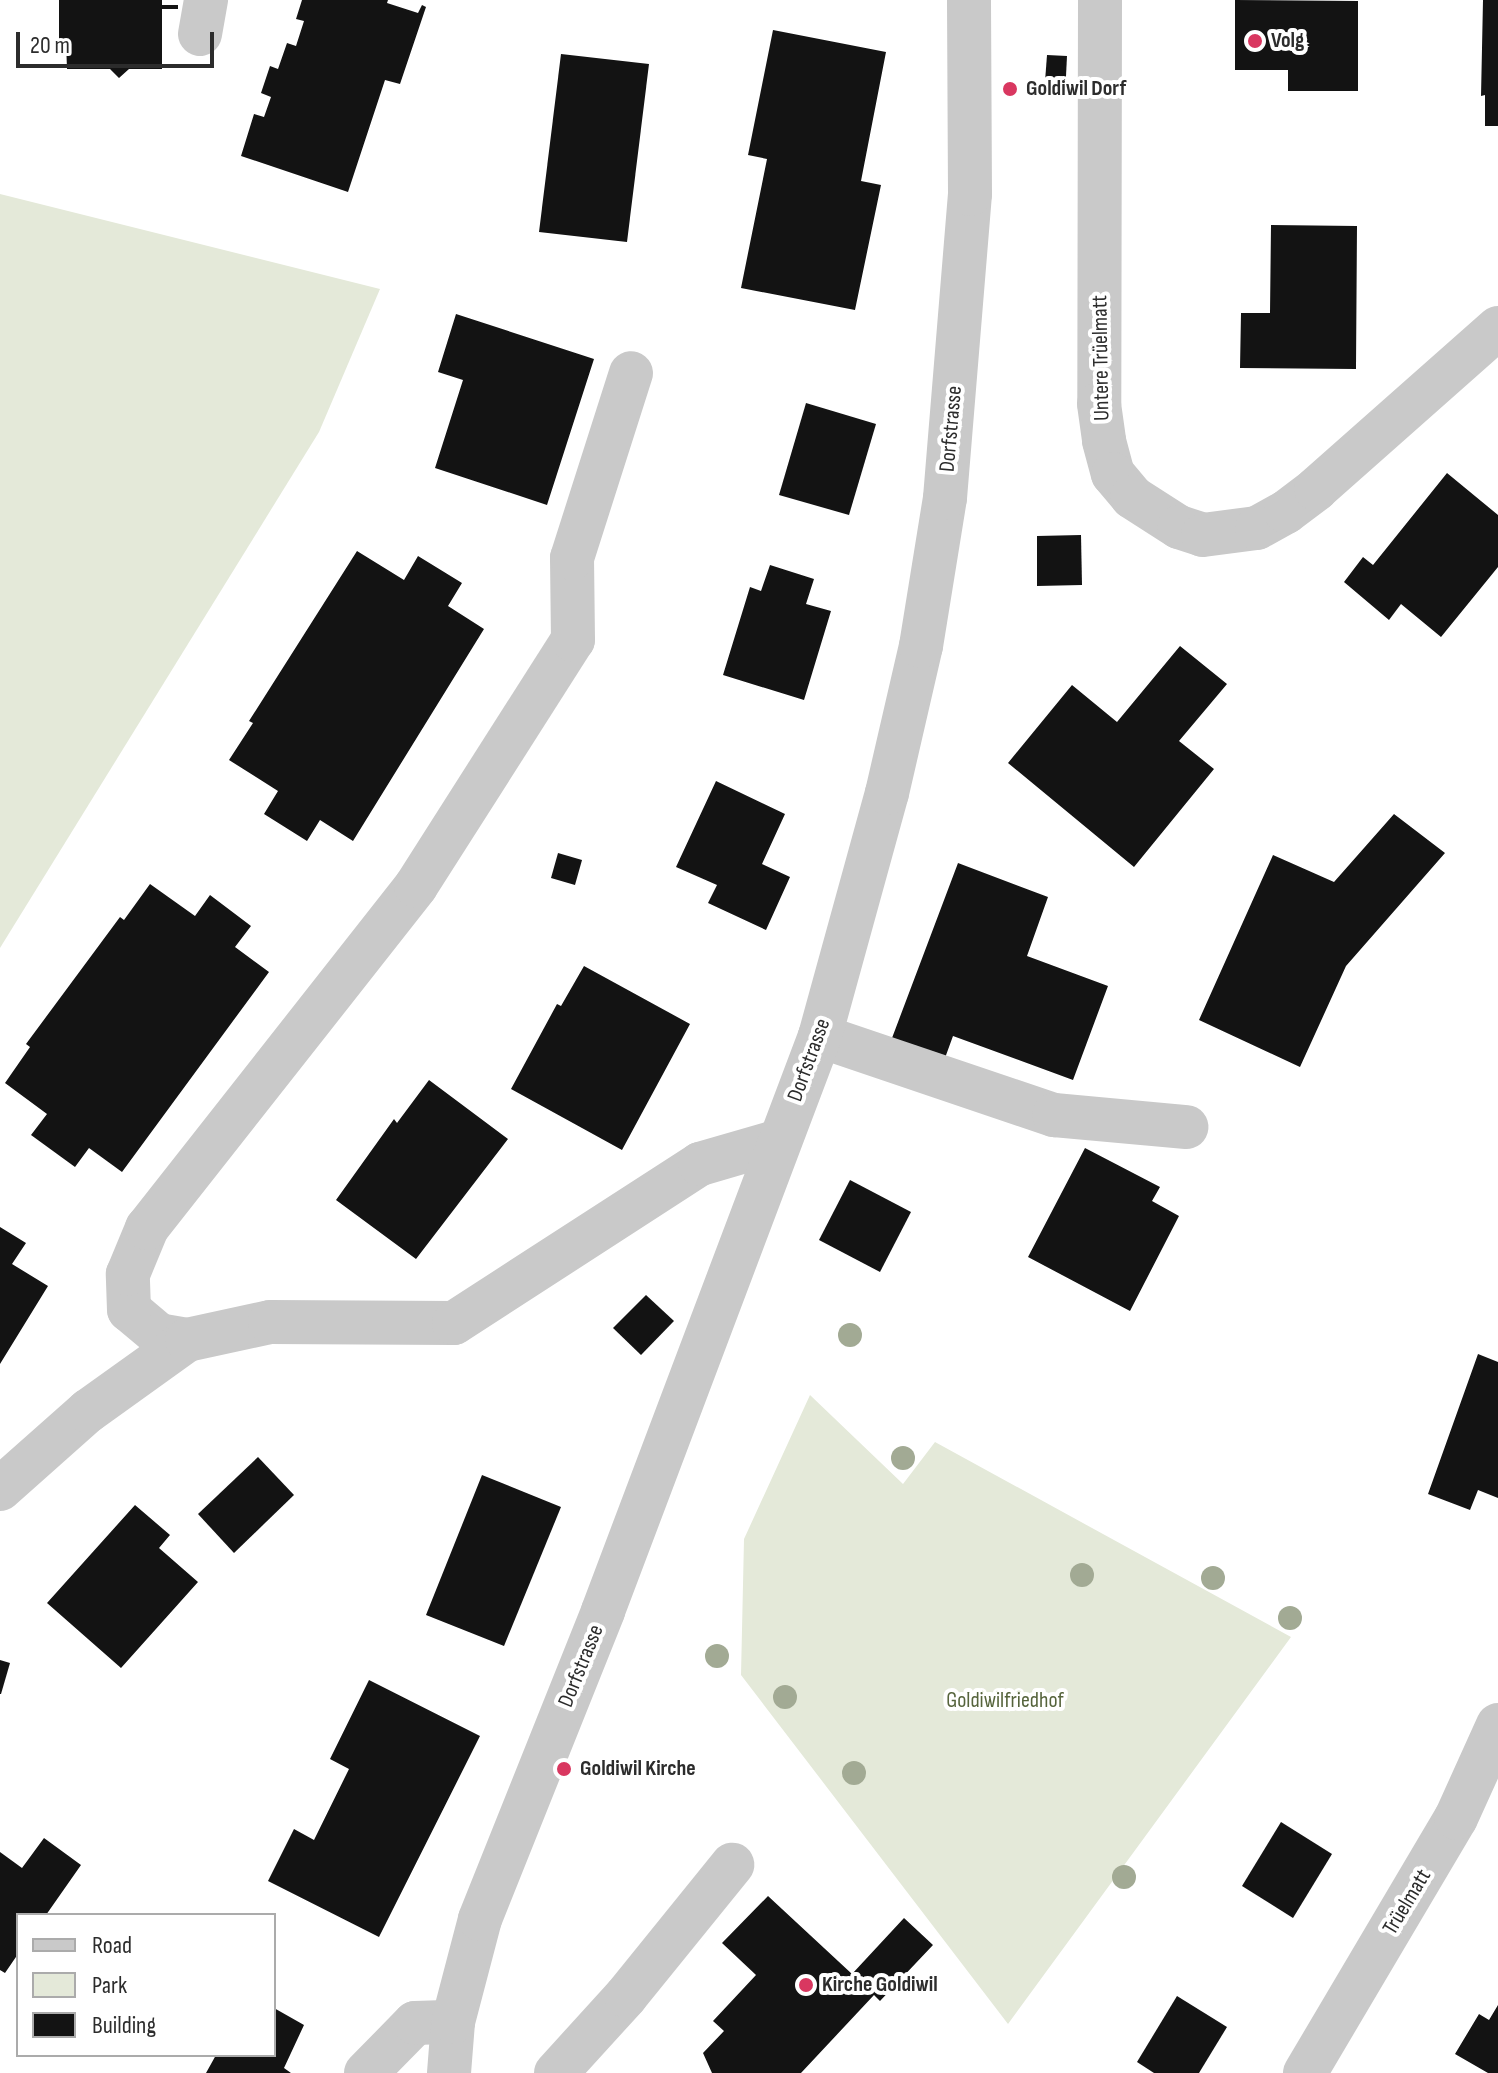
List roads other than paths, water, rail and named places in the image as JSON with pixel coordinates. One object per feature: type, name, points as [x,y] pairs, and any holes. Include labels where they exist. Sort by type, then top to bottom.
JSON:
[{"type":"street","name":"Dorfstrasse","points":[[449,2073],[453,2022],[480,1919],[603,1611],[820,1036],[887,793],[921,646],[945,498],[970,194],[969,0]]},
{"type":"street","name":"Untere Trüelmatt","points":[[1100,0],[1099,404],[1113,474],[1132,497],[1179,527],[1203,535],[1227,535],[1257,528],[1286,512],[1316,489],[1498,328]]},
{"type":"street","points":[[631,373],[572,558],[573,640],[416,886],[147,1228],[128,1274],[129,1310],[159,1335],[187,1340],[270,1322],[454,1323],[700,1164],[779,1141]]},
{"type":"street","points":[[820,1036],[1054,1115],[1186,1127]]},
{"type":"street","points":[[0,1489],[88,1411],[187,1340]]},
{"type":"street","name":"Trüelmatt","points":[[1305,2073],[1456,1818],[1498,1725]]},
{"type":"street","points":[[556,2073],[626,1996],[732,1865]]},
{"type":"street","points":[[366,2073],[415,2023],[453,2022]]},
{"type":"place","name":"Volg","points":[[1255,41]]},
{"type":"place","name":"Goldiwil Dorf","points":[[1010,89]]},
{"type":"place","name":"Goldiwil Kirche","points":[[564,1769]]},
{"type":"place","name":"Kirche Goldiwil","points":[[806,1985]]},
{"type":"park label","name":"Goldiwilfriedhof","points":[[1005,1701]]}]
